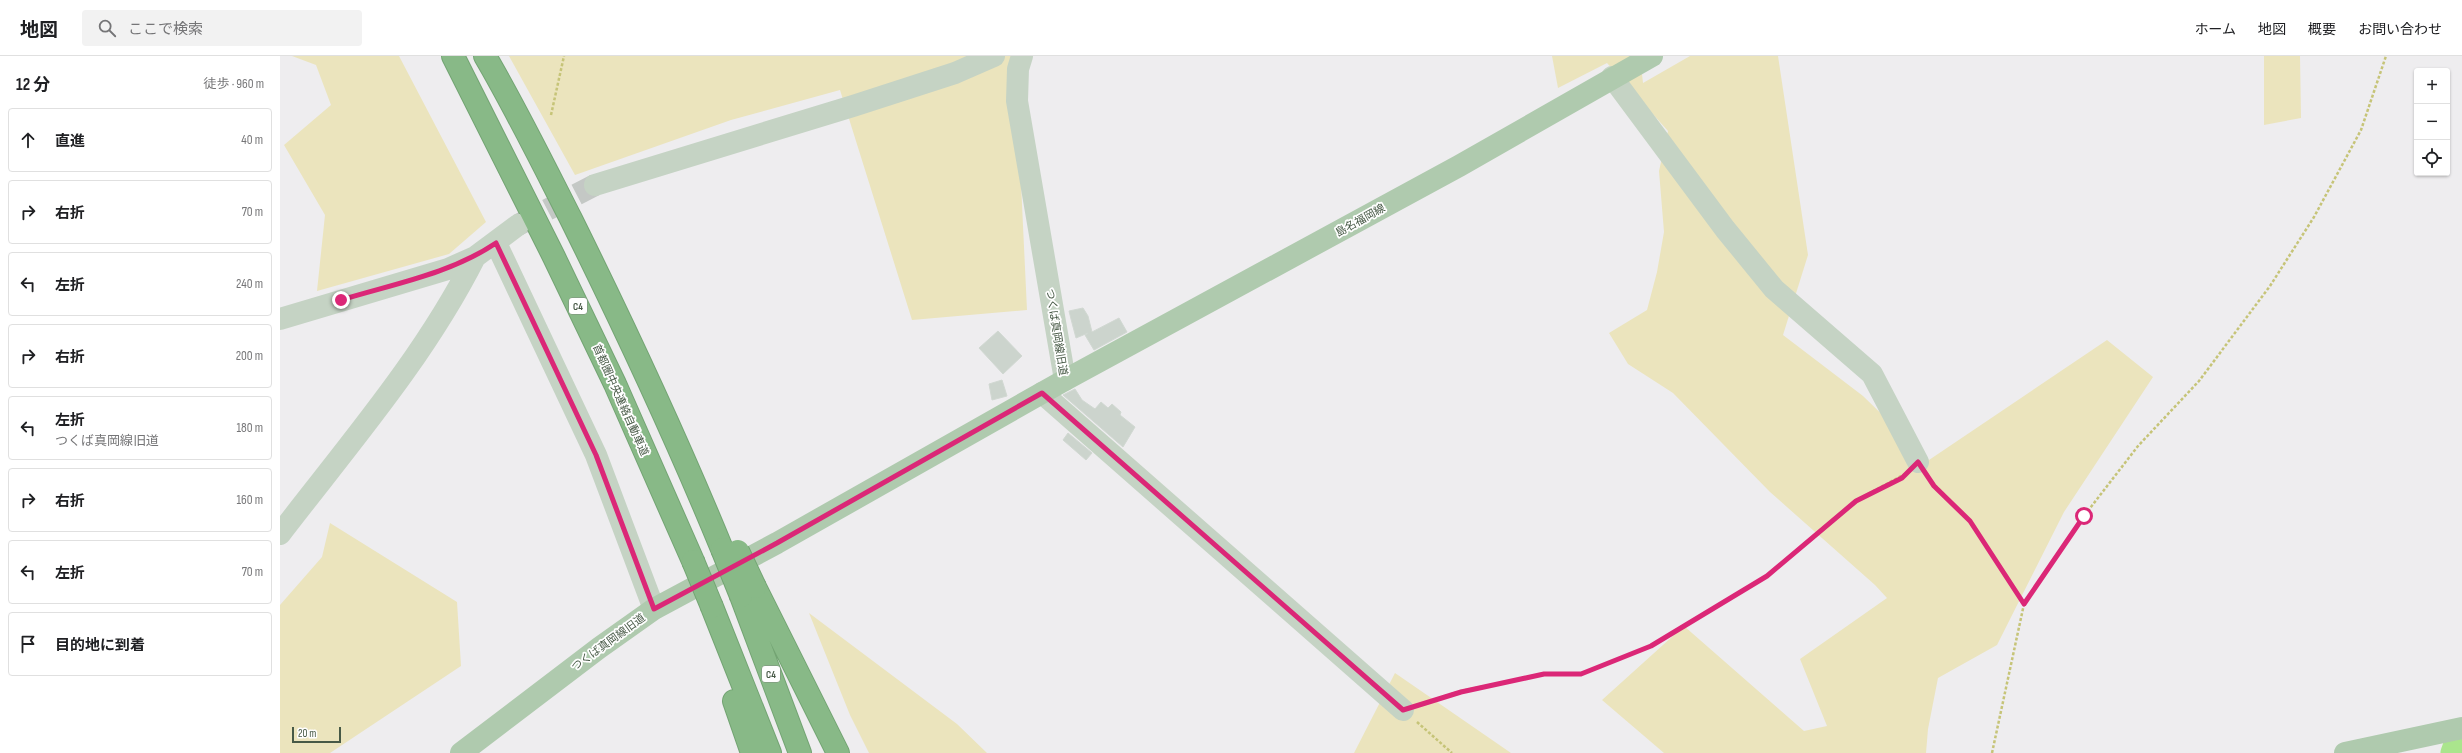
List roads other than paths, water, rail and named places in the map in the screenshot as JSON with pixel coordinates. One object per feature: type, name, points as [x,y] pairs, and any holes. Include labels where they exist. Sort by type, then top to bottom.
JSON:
[{"type":"highway","name":"首都圏中央連絡自動車道","points":[[453,56],[554,257],[615,384],[707,609],[770,753]]},
{"type":"highway","name":"C4","points":[[485,56],[513,105],[612,301],[729,548],[748,591],[800,753]]},
{"type":"highway","points":[[748,591],[838,753]]},
{"type":"highway","points":[[707,609],[752,753]]},
{"type":"main road","name":"島名福岡線","points":[[1065,380],[1452,169],[1612,77],[1652,56]]},
{"type":"main road","name":"つくば真岡線旧道","points":[[461,753],[599,648],[654,609],[777,543],[1065,380]]},
{"type":"main road","points":[[2345,753],[2462,728]]},
{"type":"street","points":[[595,185],[853,106],[955,73],[994,56]]},
{"type":"street","name":"つくば真岡線旧道","points":[[1022,56],[1018,68],[1017,101],[1065,380]]},
{"type":"street","points":[[1612,77],[1725,229],[1774,289],[1872,374],[1918,462]]},
{"type":"street","points":[[280,319],[448,268],[475,257],[496,243],[518,225]]},
{"type":"street","points":[[496,243],[596,455],[654,609]]},
{"type":"street","points":[[280,534],[421,350],[454,300],[475,257]]},
{"type":"street","points":[[1042,393],[1403,710]]},
{"type":"waterway","points":[[2455,753],[2462,734]]},
{"type":"tunnel","points":[[518,225],[595,185]]}]
